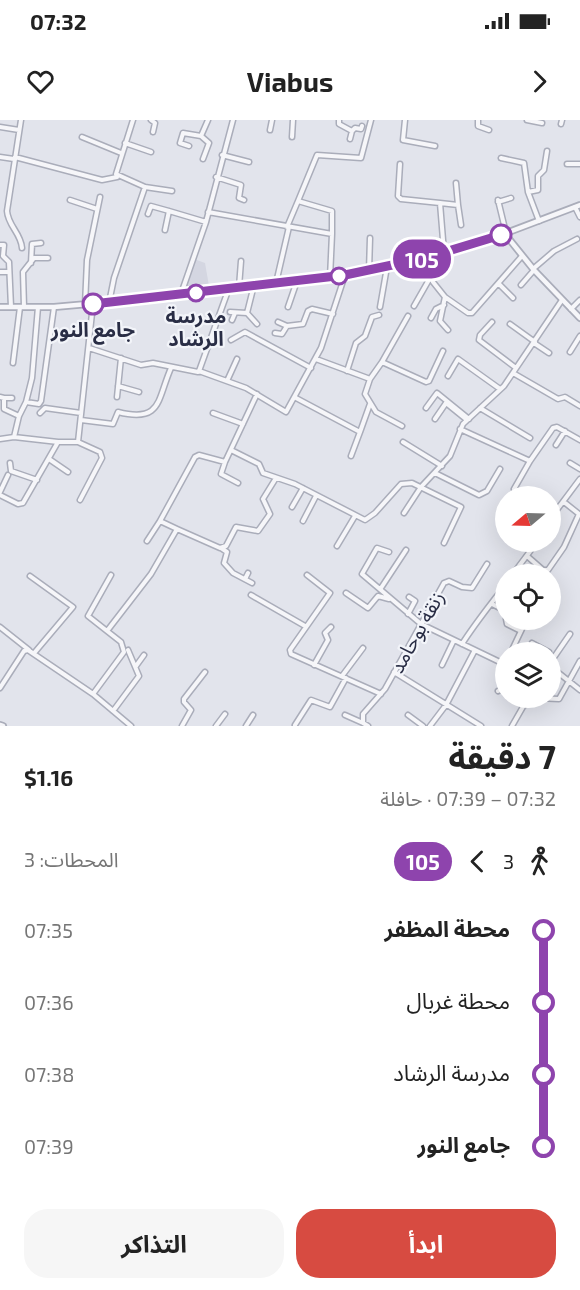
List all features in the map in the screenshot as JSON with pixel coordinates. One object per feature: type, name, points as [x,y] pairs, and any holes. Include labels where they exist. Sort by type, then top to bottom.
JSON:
[{"type":"street","points":[[21,120],[7,215],[21,239],[22,248]]},
{"type":"street","points":[[117,177],[121,153],[133,120]]},
{"type":"street","points":[[151,120],[155,123],[153,132]]},
{"type":"street","points":[[201,136],[208,120]]},
{"type":"street","points":[[180,295],[206,222],[216,177],[233,120]]},
{"type":"street","points":[[270,130],[272,120]]},
{"type":"street","points":[[292,137],[293,120]]},
{"type":"street","points":[[339,120],[339,124],[352,131]]},
{"type":"street","points":[[276,283],[288,227],[316,156],[361,158],[371,120]]},
{"type":"street","points":[[405,120],[403,140],[435,146]]},
{"type":"street","points":[[478,120],[478,126],[489,129]]},
{"type":"street","points":[[527,120],[542,123]]},
{"type":"street","points":[[350,139],[352,131],[355,128],[361,129],[362,126]]},
{"type":"street","points":[[0,127],[19,130]]},
{"type":"street","points":[[189,146],[180,143],[183,133],[201,136],[209,143],[203,159]]},
{"type":"street","points":[[82,137],[121,153]]},
{"type":"street","points":[[124,143],[151,152]]},
{"type":"street","points":[[528,192],[539,188],[538,176],[544,170],[547,151]]},
{"type":"street","points":[[222,155],[249,162]]},
{"type":"street","points":[[0,157],[14,158],[102,180],[117,177],[146,187],[172,191]]},
{"type":"street","points":[[501,158],[523,161],[528,192],[539,221]]},
{"type":"street","points":[[400,164],[398,196],[401,199],[458,205]]},
{"type":"street","points":[[567,164],[580,164]]},
{"type":"street","points":[[216,177],[241,185],[239,197],[243,200]]},
{"type":"street","points":[[456,183],[460,225]]},
{"type":"street","points":[[109,303],[114,278],[146,187]]},
{"type":"street","points":[[85,304],[87,260],[100,197]]},
{"type":"street","points":[[511,198],[498,201],[505,234],[522,256],[580,318]]},
{"type":"street","points":[[70,200],[97,209]]},
{"type":"street","points":[[298,201],[332,211],[330,278]]},
{"type":"street","points":[[440,203],[444,253]]},
{"type":"street","points":[[148,214],[151,206],[206,222]]},
{"type":"street","points":[[0,307],[54,307],[109,303],[330,278],[444,253],[505,234],[577,206],[580,217]]},
{"type":"street","points":[[165,230],[169,211]]},
{"type":"street","points":[[208,212],[332,234]]},
{"type":"street","points":[[369,271],[370,238]]},
{"type":"street","points":[[521,285],[534,269],[554,251],[577,239]]},
{"type":"street","points":[[31,263],[32,244],[41,243]]},
{"type":"street","points":[[0,245],[4,245],[3,256],[9,262],[10,307]]},
{"type":"street","points":[[425,258],[431,278],[446,297],[468,313],[472,313],[522,256]]},
{"type":"street","points":[[13,363],[22,307],[23,272],[34,258],[48,258]]},
{"type":"street","points":[[239,287],[241,261]]},
{"type":"street","points":[[380,307],[387,267]]},
{"type":"street","points":[[0,272],[9,272]]},
{"type":"street","points":[[89,348],[145,365],[153,363],[198,374],[199,372],[227,381],[257,394],[286,412],[296,398],[316,359],[345,275]]},
{"type":"street","points":[[414,306],[431,278]]},
{"type":"street","points":[[288,307],[297,281]]},
{"type":"street","points":[[499,284],[513,298]]},
{"type":"street","points":[[247,313],[254,285]]},
{"type":"street","points":[[199,372],[229,288]]},
{"type":"street","points":[[446,297],[440,321],[448,330]]},
{"type":"street","points":[[404,513],[421,487],[442,466],[454,448],[460,429],[513,374],[562,300]]},
{"type":"street","points":[[571,309],[580,300]]},
{"type":"street","points":[[78,442],[93,304]]},
{"type":"street","points":[[431,318],[436,309],[444,305]]},
{"type":"street","points":[[14,437],[32,378],[38,307]]},
{"type":"street","points":[[26,402],[39,404],[41,401],[54,307]]},
{"type":"street","points":[[278,322],[287,326],[303,324],[308,311],[312,309],[333,314]]},
{"type":"street","points":[[230,312],[247,313],[257,324]]},
{"type":"street","points":[[232,320],[236,312]]},
{"type":"street","points":[[347,371],[356,344],[364,336],[372,317],[379,315]]},
{"type":"street","points":[[402,426],[379,415],[364,394],[408,316]]},
{"type":"street","points":[[492,322],[480,335],[479,340],[516,368]]},
{"type":"street","points":[[510,324],[549,353]]},
{"type":"street","points":[[275,333],[282,334],[287,326]]},
{"type":"street","points":[[231,340],[245,332],[311,368]]},
{"type":"street","points":[[570,352],[580,336]]},
{"type":"street","points":[[382,362],[426,382],[429,381],[443,351]]},
{"type":"street","points":[[117,397],[121,358]]},
{"type":"street","points":[[448,376],[458,358],[500,389]]},
{"type":"street","points":[[227,381],[237,359]]},
{"type":"street","points":[[316,359],[370,380]]},
{"type":"street","points":[[81,420],[113,424],[118,412],[138,417],[146,415],[156,408],[161,400],[160,392],[171,368]]},
{"type":"street","points":[[513,374],[549,395],[558,399],[565,397],[580,406]]},
{"type":"street","points":[[118,386],[139,392]]},
{"type":"street","points":[[426,408],[437,393],[467,420]]},
{"type":"street","points":[[238,483],[220,474],[257,394]]},
{"type":"street","points":[[12,398],[2,397],[2,407],[19,416]]},
{"type":"street","points":[[296,398],[360,432]]},
{"type":"street","points":[[351,456],[370,404]]},
{"type":"street","points":[[435,419],[446,404],[467,420]]},
{"type":"street","points":[[36,407],[41,411],[81,413]]},
{"type":"street","points":[[480,408],[530,438]]},
{"type":"street","points":[[213,412],[243,424]]},
{"type":"street","points":[[516,486],[553,428],[557,427],[580,440]]},
{"type":"street","points":[[460,429],[530,461]]},
{"type":"street","points":[[556,445],[565,431]]},
{"type":"street","points":[[0,438],[78,442],[100,452],[102,458],[80,500]]},
{"type":"street","points":[[8,475],[0,494],[18,504],[23,503],[58,442]]},
{"type":"street","points":[[403,442],[442,466]]},
{"type":"street","points":[[231,450],[260,464],[263,473],[303,488],[356,516],[369,519],[401,484],[407,482],[421,487],[461,507],[444,543]]},
{"type":"street","points":[[147,541],[195,458],[199,455],[225,462]]},
{"type":"street","points":[[49,459],[68,472]]},
{"type":"street","points":[[10,463],[11,471],[37,480]]},
{"type":"street","points":[[570,463],[580,469]]},
{"type":"street","points":[[435,473],[479,495],[487,491],[500,469]]},
{"type":"street","points":[[220,548],[226,546],[236,527],[241,526],[255,532],[260,528],[270,514],[263,499],[276,478]]},
{"type":"street","points":[[561,505],[580,479]]},
{"type":"street","points":[[292,507],[303,488]]},
{"type":"street","points":[[303,521],[316,496]]},
{"type":"street","points":[[527,556],[543,570],[548,570],[564,547],[579,514],[564,501]]},
{"type":"street","points":[[337,546],[356,516]]},
{"type":"street","points":[[160,521],[227,552],[224,563],[227,569],[252,583]]},
{"type":"street","points":[[107,631],[150,574],[177,529]]},
{"type":"street","points":[[389,552],[378,547],[362,572],[381,588],[390,600],[421,624],[495,660]]},
{"type":"street","points":[[381,588],[406,550]]},
{"type":"street","points":[[521,564],[530,552]]},
{"type":"street","name":"زنقة بوحامد","points":[[359,722],[381,694],[444,583],[449,581],[462,587],[472,588],[487,564]]},
{"type":"street","points":[[245,579],[248,573]]},
{"type":"street","points":[[93,694],[124,652],[121,642],[88,616],[111,575]]},
{"type":"street","points":[[307,575],[330,593],[305,626],[290,652],[381,694]]},
{"type":"street","points":[[0,688],[24,651],[32,651],[73,607],[30,576]]},
{"type":"street","points":[[345,593],[368,608],[378,596],[390,600]]},
{"type":"street","points":[[251,595],[305,626]]},
{"type":"street","points":[[408,614],[415,601],[409,597]]},
{"type":"street","points":[[462,644],[481,613],[495,599]]},
{"type":"street","points":[[0,627],[93,694],[131,726]]},
{"type":"street","points":[[314,664],[328,640],[325,633],[332,627]]},
{"type":"street","points":[[515,642],[520,631]]},
{"type":"street","points":[[561,643],[570,634]]},
{"type":"street","points":[[442,665],[454,640]]},
{"type":"street","points":[[296,725],[311,700],[330,707],[344,677],[363,648]]},
{"type":"street","points":[[113,711],[139,676],[128,650]]},
{"type":"street","points":[[430,726],[446,705],[475,650]]},
{"type":"street","points":[[136,666],[144,655]]},
{"type":"street","points":[[561,695],[580,661]]},
{"type":"street","points":[[182,726],[191,710],[183,701],[206,672]]},
{"type":"street","points":[[394,672],[481,726]]},
{"type":"street","points":[[561,674],[580,690]]},
{"type":"street","points":[[512,726],[522,708]]},
{"type":"street","points":[[216,726],[225,714]]},
{"type":"street","points":[[246,726],[253,715]]},
{"type":"street","points":[[345,715],[368,726]]},
{"type":"street","points":[[408,716],[423,726]]},
{"type":"shaded area","points":[[194,259],[205,263],[209,286],[186,289]]},
{"type":"bus line","name":"105","points":[[93,304],[369,271],[425,258],[501,235]]},
{"type":"place","name":"مدرسة الرشاد","points":[[196,293]]},
{"type":"place","name":"جامع النور","points":[[93,304]]}]
